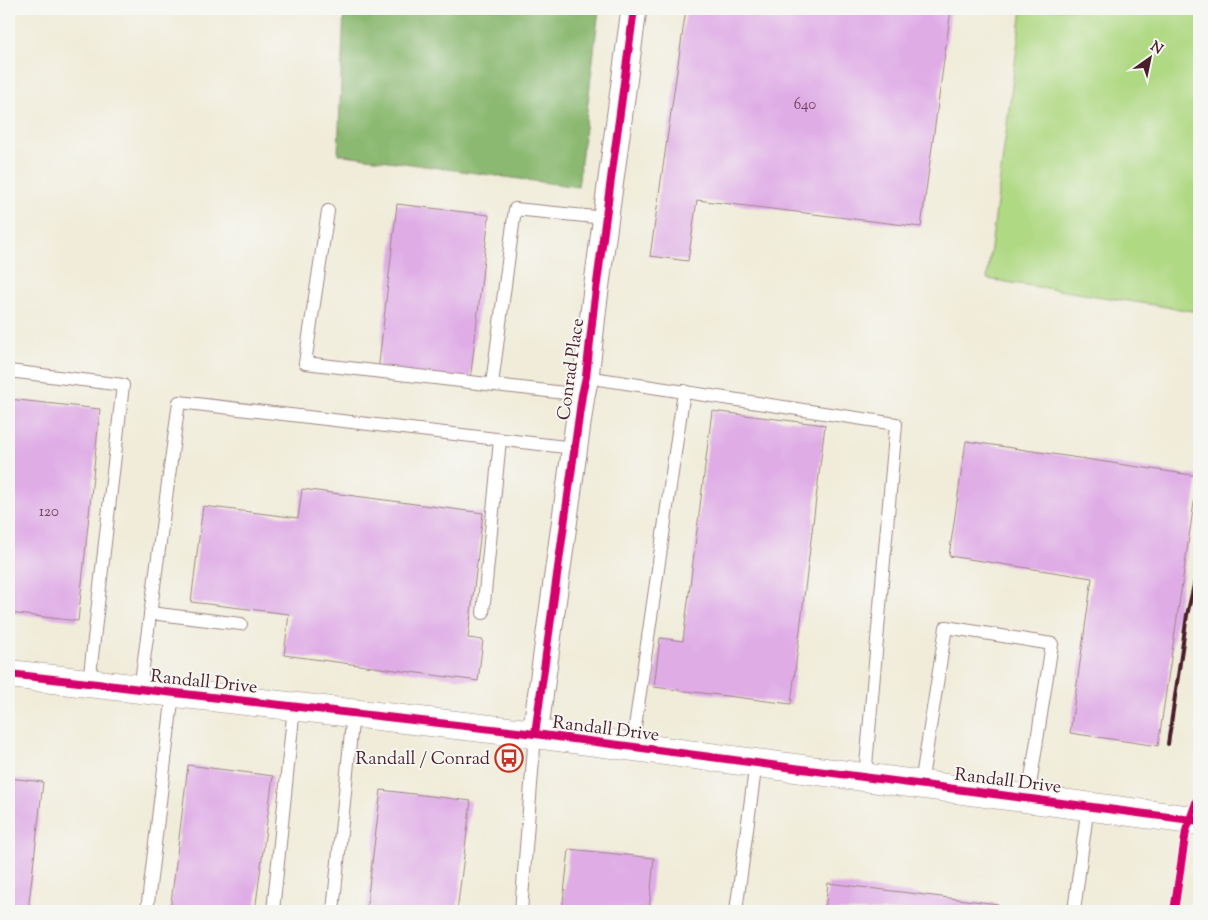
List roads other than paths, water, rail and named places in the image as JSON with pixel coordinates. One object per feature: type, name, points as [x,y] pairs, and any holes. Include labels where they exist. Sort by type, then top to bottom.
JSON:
[{"type":"street","name":"Conrad Place","points":[[535,734],[634,9]]},
{"type":"street","name":"Randall Drive","points":[[9,674],[535,734],[1199,821]]},
{"type":"lane","points":[[492,384],[515,208],[606,218]]},
{"type":"lane","points":[[328,211],[305,363],[492,384],[684,391],[896,424],[865,776]]},
{"type":"lane","points":[[9,370],[123,386],[89,683]]},
{"type":"lane","points":[[632,747],[684,391]]},
{"type":"lane","points":[[140,689],[179,402],[574,448]]},
{"type":"lane","points":[[483,613],[500,440]]},
{"type":"lane","points":[[150,613],[241,624]]},
{"type":"lane","points":[[921,784],[946,627],[1052,644],[1028,798]]},
{"type":"lane","points":[[147,911],[173,693]]},
{"type":"lane","points":[[273,911],[294,707]]},
{"type":"lane","points":[[333,911],[353,713]]},
{"type":"lane","points":[[521,911],[535,734]]},
{"type":"lane","points":[[736,911],[756,762]]},
{"type":"lane","points":[[1074,911],[1088,805]]},
{"type":"railway","points":[[1168,744],[1187,615],[1199,564]]},
{"type":"place","name":"Randall / Conrad","points":[[509,758]]}]
